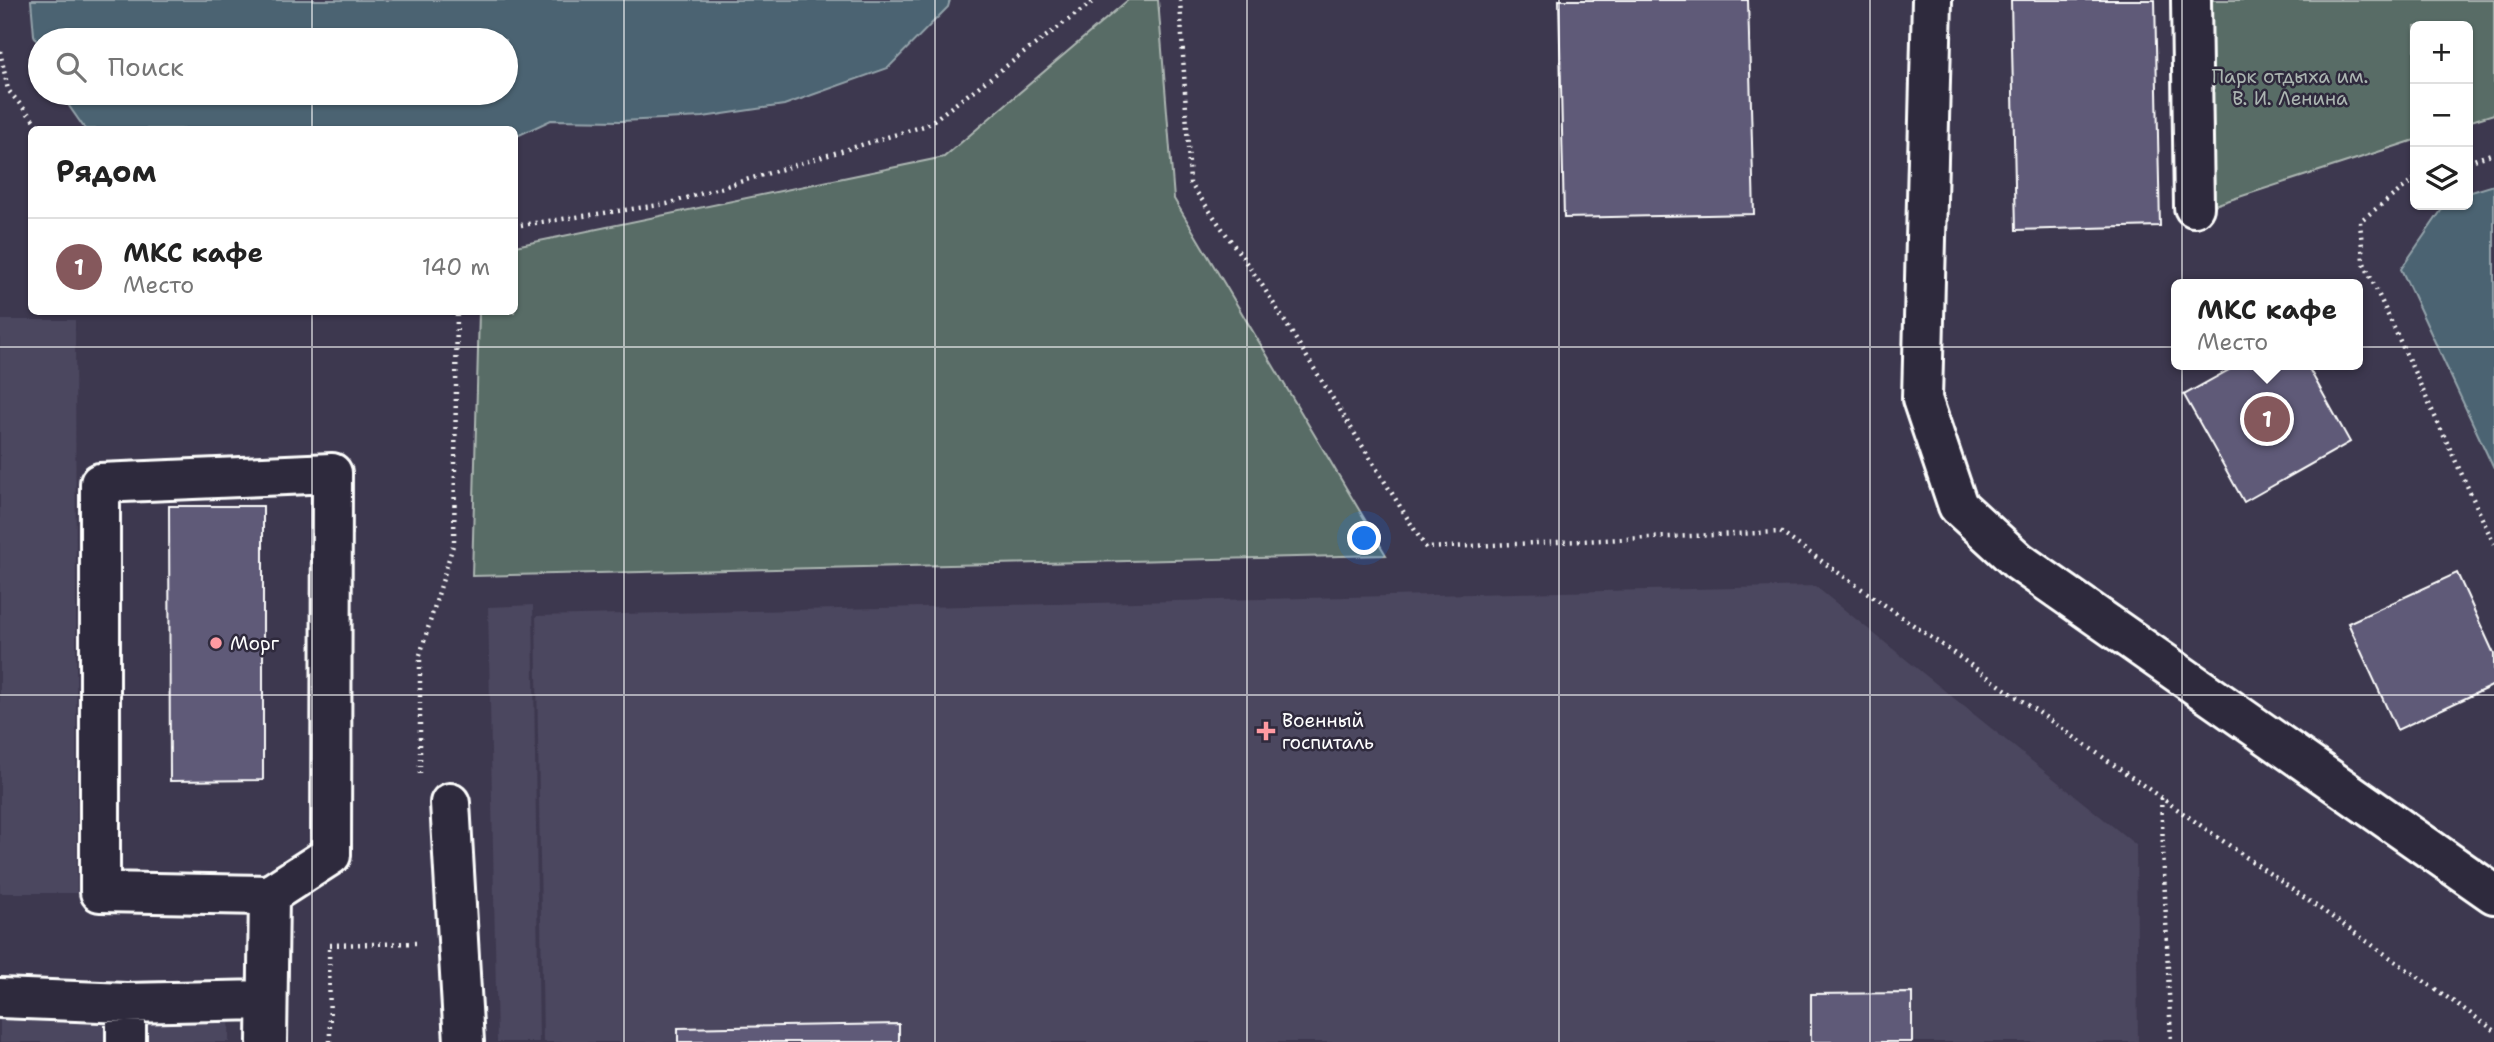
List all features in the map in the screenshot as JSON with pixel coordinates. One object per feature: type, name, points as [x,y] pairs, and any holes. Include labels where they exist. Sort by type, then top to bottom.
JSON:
[{"type":"street","points":[[1932,0],[1922,399],[1958,506],[2018,561],[2494,894]]},
{"type":"street","points":[[2191,0],[2193,207]]},
{"type":"street","points":[[332,473],[331,855],[269,895],[100,892],[100,483],[332,473]]},
{"type":"street","points":[[450,803],[464,1042]]},
{"type":"street","points":[[267,1042],[269,895]]},
{"type":"street","points":[[0,998],[126,1003],[267,1000]]},
{"type":"street","points":[[126,1003],[126,1042]]},
{"type":"path","points":[[518,225],[667,204],[928,125],[1095,0]]},
{"type":"path","points":[[1180,0],[1190,183],[1262,285],[1426,548],[1780,532],[2494,1030]]},
{"type":"path","points":[[0,51],[8,90],[39,126]]},
{"type":"path","points":[[2473,160],[2494,153]]},
{"type":"path","points":[[2410,183],[2360,221],[2363,261],[2494,544]]},
{"type":"path","points":[[420,779],[420,655],[454,542],[457,315]]},
{"type":"path","points":[[2161,798],[2171,1042]]},
{"type":"path","points":[[330,1042],[329,945],[420,943]]},
{"type":"shaded area","points":[[0,320],[75,320],[77,893],[0,893]]},
{"type":"shaded area","name":"Военный госпиталь","points":[[1815,586],[2136,845],[2138,1042],[543,1042],[536,616]]},
{"type":"shaded area","points":[[533,605],[539,1042],[497,1042],[488,607]]},
{"type":"shaded area","points":[[0,984],[230,986],[229,1042],[0,1042]]},
{"type":"green space","points":[[1128,0],[1158,0],[1174,199],[1386,555],[472,576],[479,315],[518,315],[518,245],[944,157]]},
{"type":"green space","name":"Парк отдыха им. В. И. Ленина","points":[[2202,0],[2494,0],[2494,114],[2473,120],[2473,21],[2410,21],[2410,142],[2202,209]]},
{"type":"water","points":[[31,0],[950,0],[948,7],[888,68],[784,105],[703,117],[621,121],[551,120],[518,136],[518,126],[83,126],[68,105],[518,105],[518,28],[33,28]]},
{"type":"water","points":[[2494,185],[2494,469],[2401,269],[2442,210],[2473,210],[2473,191]]},
{"type":"building","points":[[1559,0],[1748,0],[1754,214],[1564,218]]},
{"type":"building","points":[[2011,0],[2155,0],[2160,226],[2016,230]]},
{"type":"building","points":[[2229,370],[2310,370],[2350,442],[2244,502],[2184,395]]},
{"type":"building","name":"Морг","points":[[169,506],[263,506],[263,780],[170,781]]},
{"type":"building","points":[[2457,573],[2494,654],[2494,685],[2397,730],[2348,623]]},
{"type":"building","points":[[1912,993],[1912,1042],[1811,1042],[1811,994]]},
{"type":"building","points":[[899,1024],[899,1042],[678,1042],[678,1028]]},
{"type":"place","name":"МКС кафе","points":[[2267,419]]},
{"type":"place","name":"Морг","points":[[216,643]]},
{"type":"place","name":"Военный госпиталь","points":[[1266,731]]}]
